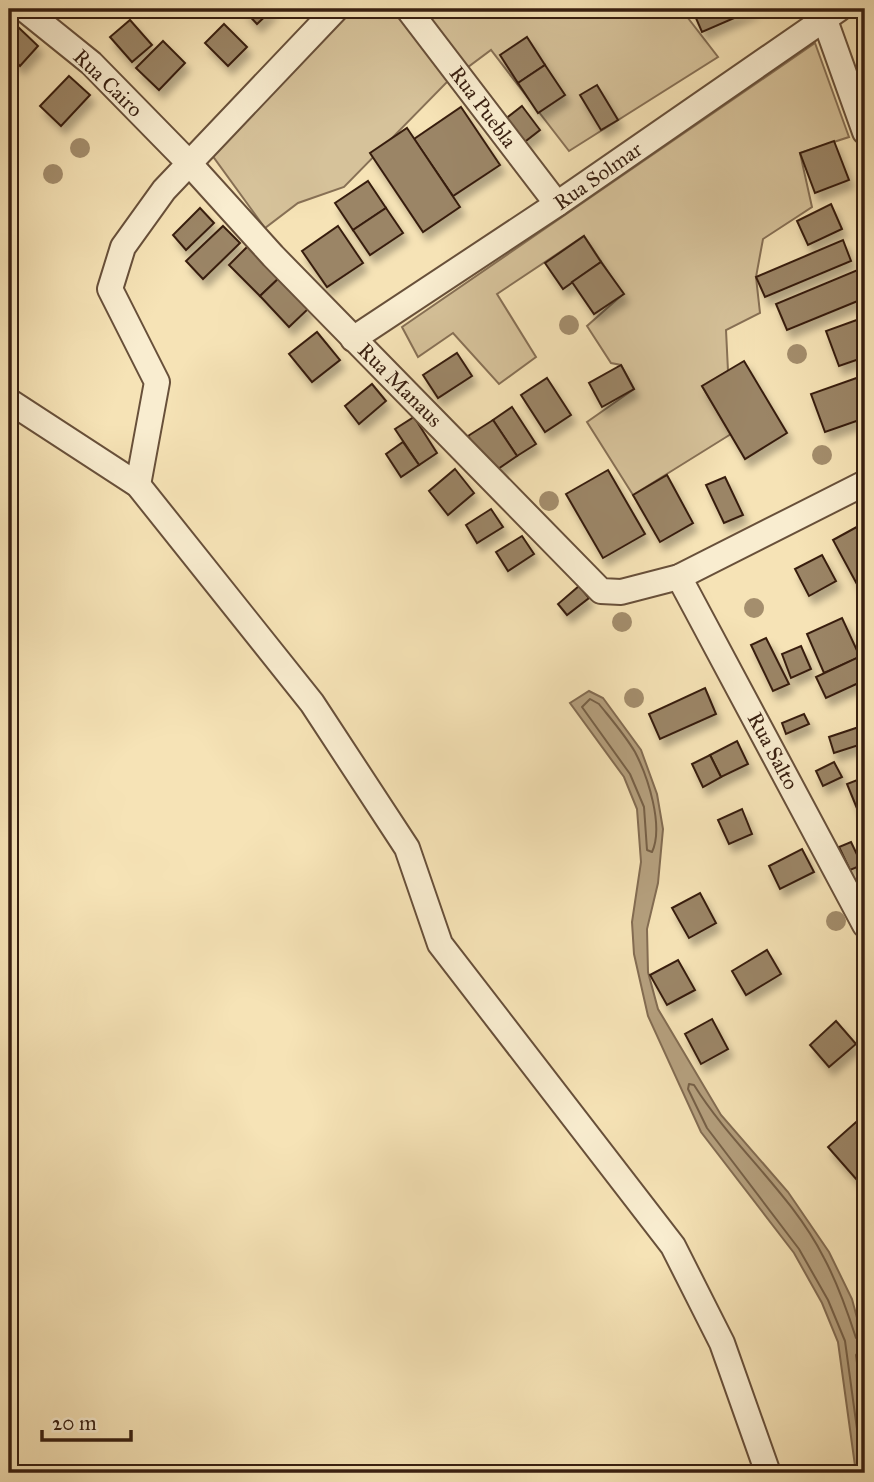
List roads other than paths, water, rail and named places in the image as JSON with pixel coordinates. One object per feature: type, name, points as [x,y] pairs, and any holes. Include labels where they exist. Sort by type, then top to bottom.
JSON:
[{"type":"street","name":"Rua Cairo","points":[[24,9],[91,63],[188,162]]},
{"type":"street","points":[[138,485],[157,382],[110,289],[123,247],[188,162],[336,9]]},
{"type":"street","name":"Rua Puebla","points":[[408,9],[557,204]]},
{"type":"street","points":[[828,12],[865,131]]},
{"type":"street","name":"Rua Solmar","points":[[353,339],[557,204],[828,12]]},
{"type":"street","name":"Rua Manaus","points":[[188,162],[353,339],[601,591],[621,592],[680,578]]},
{"type":"street","points":[[9,401],[138,485],[312,703],[407,848],[440,944],[673,1246],[722,1343],[768,1473]]},
{"type":"street","points":[[680,578],[865,483]]},
{"type":"street","name":"Rua Salto","points":[[680,578],[865,925]]},
{"type":"water","points":[[589,691],[603,698],[641,750],[657,794],[663,829],[658,883],[647,929],[648,972],[658,1009],[721,1115],[788,1192],[829,1252],[852,1299],[865,1348],[865,1473],[856,1473],[838,1342],[822,1303],[794,1253],[701,1132],[648,1016],[634,954],[632,922],[641,862],[637,809],[624,777],[570,703]]}]
